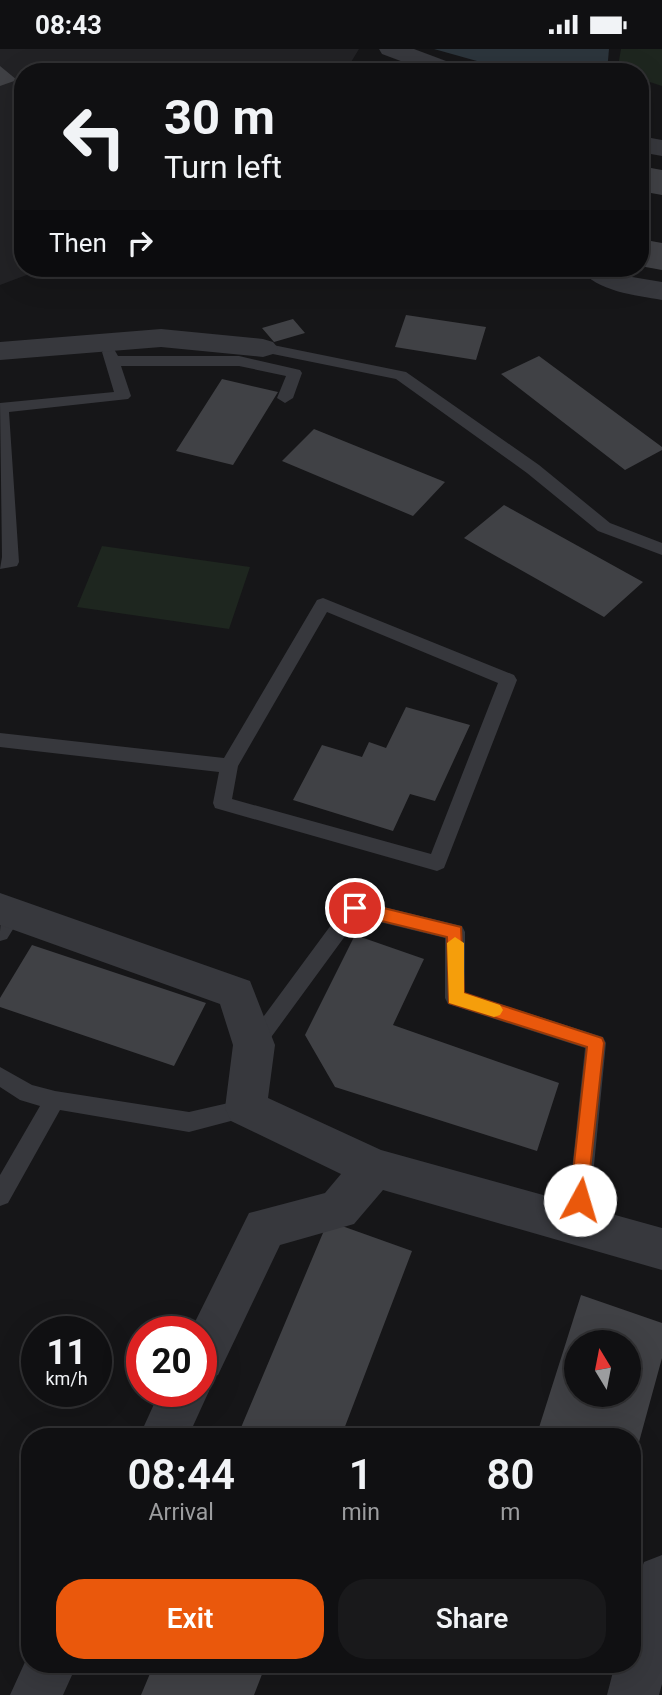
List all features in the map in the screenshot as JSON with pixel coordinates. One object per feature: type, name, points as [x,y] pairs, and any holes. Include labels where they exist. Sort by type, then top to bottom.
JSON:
[{"type":"street","points":[[391,49],[429,63]]},
{"type":"street","points":[[611,277],[624,284],[662,291]]},
{"type":"street","points":[[0,351],[109,352],[161,338],[263,348]]},
{"type":"street","points":[[4,919],[236,993],[254,1045],[246,1108],[374,1168],[662,1249]]},
{"type":"street","points":[[217,1326],[265,1228],[338,1210],[374,1168]]},
{"type":"street","points":[[167,1428],[177,1407]]},
{"type":"street","points":[[641,1663],[662,1580]]},
{"type":"street","points":[[36,1695],[47,1673]]},
{"type":"street","points":[[633,1695],[639,1673]]},
{"type":"lane","points":[[263,348],[401,375],[533,469],[604,527],[662,549]]},
{"type":"lane","points":[[0,563],[11,562],[0,408],[123,396],[109,352],[239,361],[295,373],[285,398]]},
{"type":"lane","points":[[323,604],[508,680],[437,863],[222,803],[229,766],[323,604]]},
{"type":"lane","points":[[0,740],[229,766]]},
{"type":"lane","points":[[254,1045],[355,908],[456,932],[455,997],[596,1043],[577,1226]]},
{"type":"lane","points":[[0,1076],[27,1093],[55,1100],[189,1122],[246,1108]]},
{"type":"lane","points":[[0,1196],[55,1100]]},
{"type":"shaded area","points":[[0,49],[359,49],[350,63],[14,63],[14,277],[21,277],[0,285]]},
{"type":"shaded area","points":[[434,49],[609,49],[608,63],[484,63]]},
{"type":"shaded area","points":[[621,49],[662,49],[662,86],[649,82],[649,63],[619,63]]},
{"type":"shaded area","points":[[102,546],[250,567],[229,629],[77,607]]},
{"type":"building","points":[[0,66],[14,78],[14,81],[0,86]]},
{"type":"building","points":[[649,168],[662,170],[662,195],[649,193]]},
{"type":"building","points":[[649,241],[662,243],[662,270],[649,268]]},
{"type":"building","points":[[406,315],[486,327],[476,360],[395,347]]},
{"type":"building","points":[[293,319],[305,333],[274,342],[262,328]]},
{"type":"building","points":[[539,356],[662,447],[662,450],[625,470],[501,374]]},
{"type":"building","points":[[222,379],[278,392],[233,465],[176,451]]},
{"type":"building","points":[[314,429],[445,482],[413,516],[282,461]]},
{"type":"building","points":[[504,505],[643,582],[604,617],[464,538]]},
{"type":"building","points":[[406,707],[470,725],[435,801],[410,794],[393,831],[293,800],[322,745],[362,757],[369,742],[386,748]]},
{"type":"building","points":[[355,935],[424,959],[393,1025],[559,1083],[537,1151],[335,1087],[305,1035]]},
{"type":"building","points":[[32,945],[206,1003],[174,1066],[0,1007],[0,998]]},
{"type":"building","points":[[328,1221],[412,1251],[344,1428],[241,1428]]},
{"type":"building","points":[[581,1295],[662,1323],[662,1358],[641,1435],[641,1428],[539,1428],[564,1349],[564,1407],[641,1407],[641,1330],[570,1330]]},
{"type":"building","points":[[150,1673],[263,1673],[254,1695],[141,1695]]},
{"type":"slow traffic","points":[[455,943],[455,997],[494,1010]]},
{"type":"route","points":[[355,908],[456,932],[455,997],[596,1043],[580,1200]]}]
